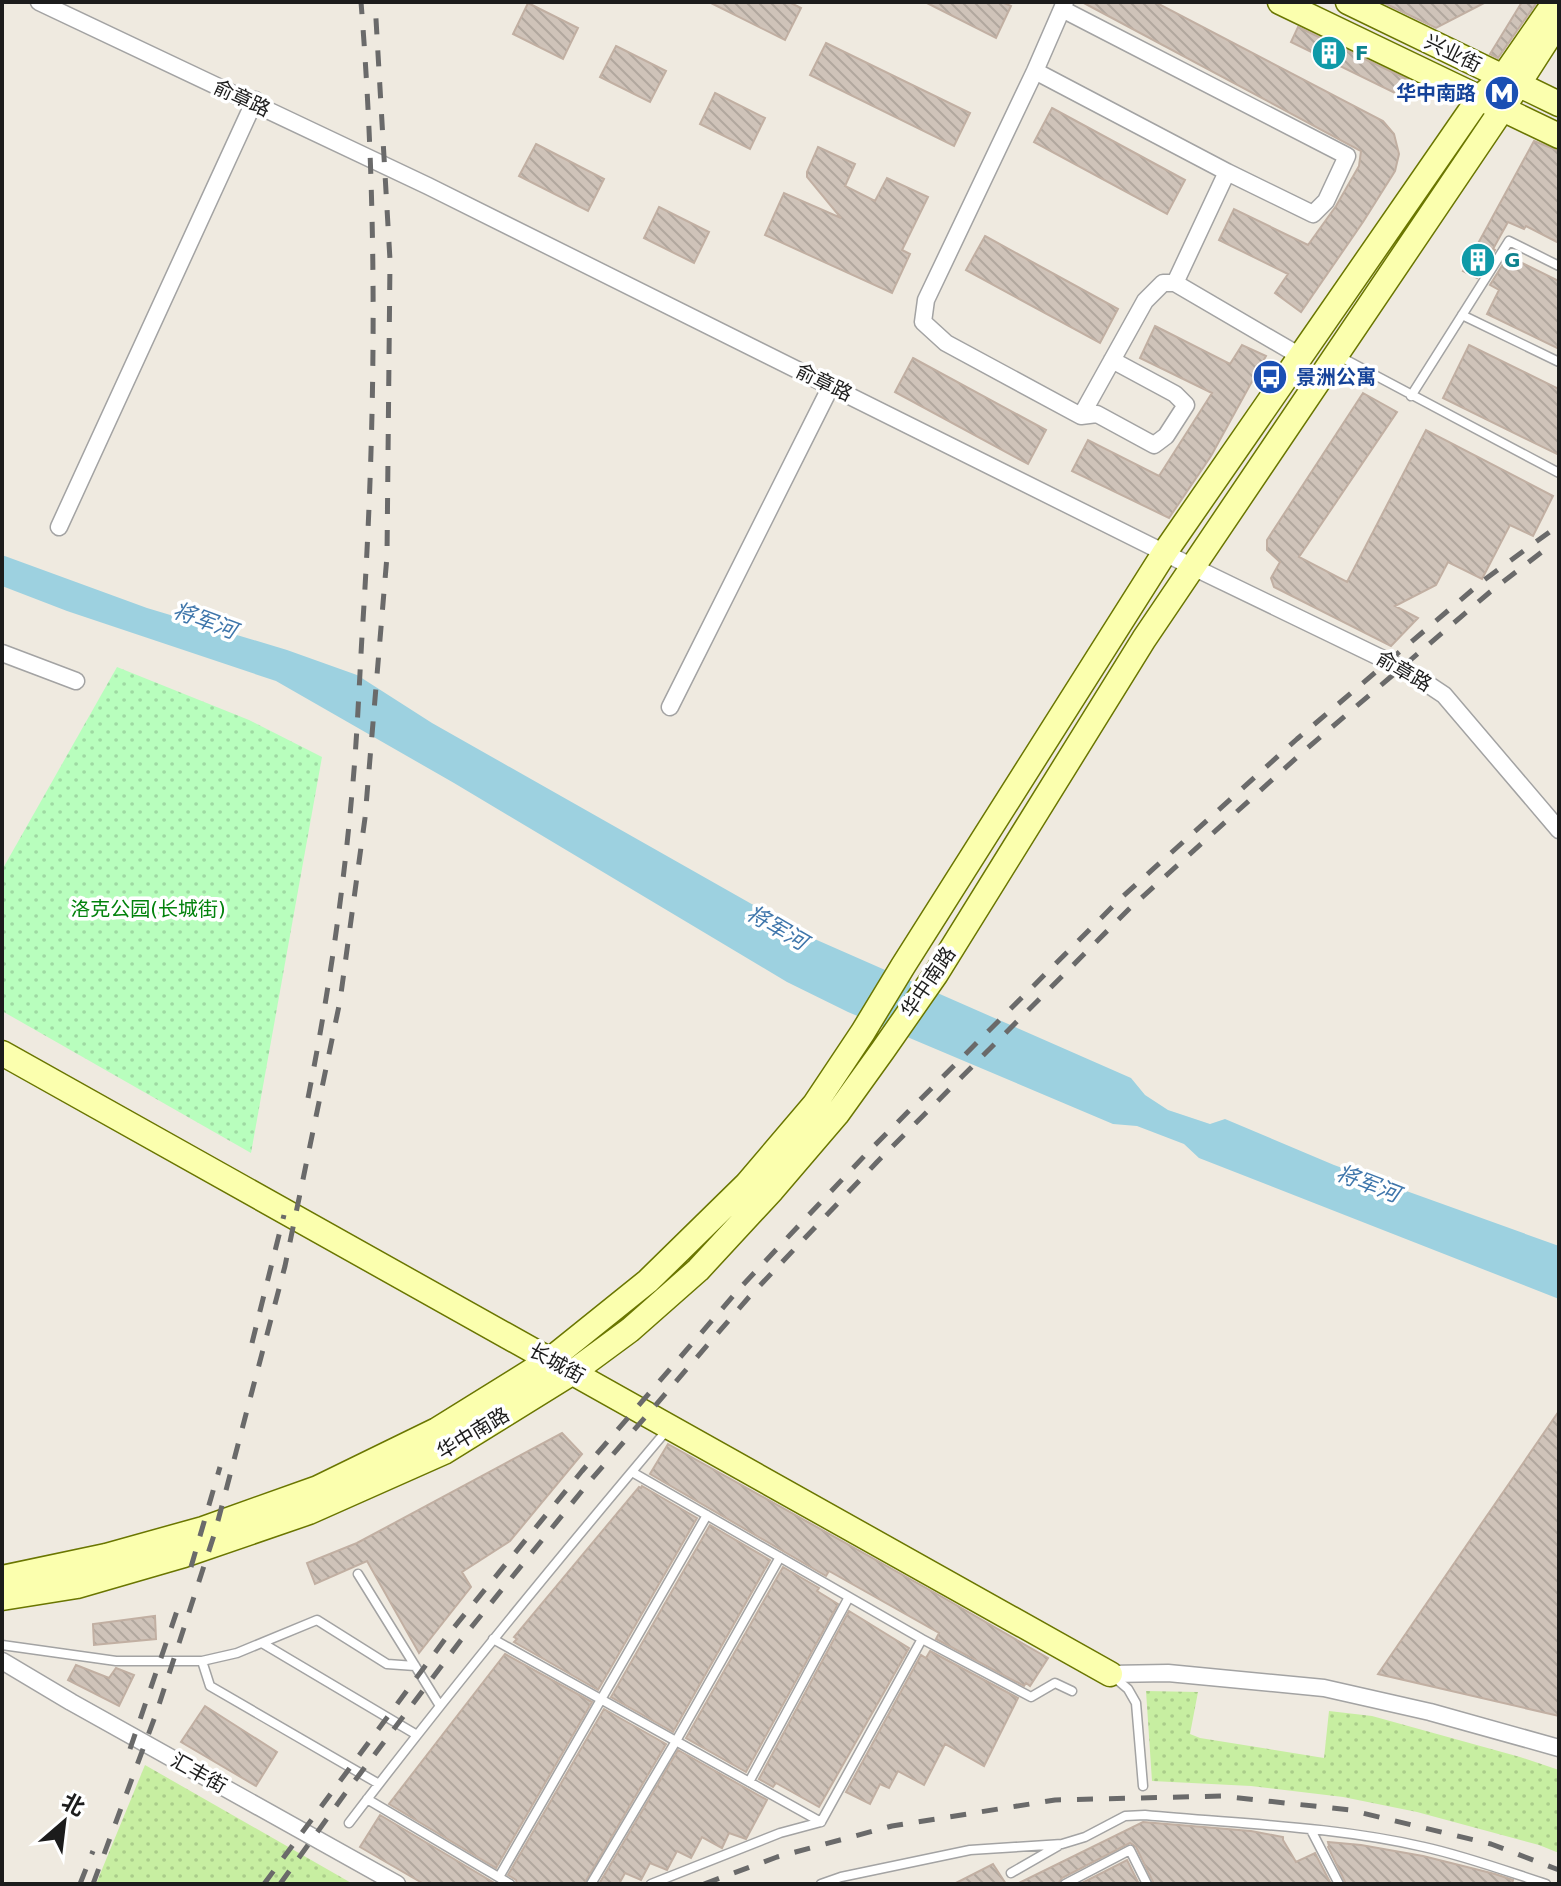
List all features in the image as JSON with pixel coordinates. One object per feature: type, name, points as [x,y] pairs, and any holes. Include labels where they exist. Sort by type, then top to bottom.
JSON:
[{"type":"main road","name":"兴业街","points":[[1280,2],[1559,136]]},
{"type":"main road","name":"兴业街","points":[[1348,2],[1559,104]]},
{"type":"main road","name":"华中南路","points":[[2,1598],[77,1586],[184,1555],[309,1512],[444,1452],[573,1372],[630,1330],[698,1270],[837,1114],[936,974],[1144,639],[1503,108],[1510,81],[1555,2]]},
{"type":"main road","name":"华中南路","points":[[2,1578],[106,1556],[203,1529],[318,1488],[437,1430],[551,1359],[648,1281],[747,1184],[815,1104],[1165,552],[1480,97],[1510,81],[1559,21]]},
{"type":"main road","name":"长城街","points":[[2,1053],[1110,1674]]},
{"type":"street","name":"俞章路","points":[[39,2],[254,101],[1408,671],[1444,695],[1559,830]]},
{"type":"street","points":[[1035,71],[1313,214],[1326,201],[1347,156],[1064,5],[926,300],[923,322],[946,343],[1081,416],[1097,414],[1154,445],[1166,436],[1186,405],[1175,394],[1112,360]]},
{"type":"street","points":[[59,527],[254,101]]},
{"type":"street","points":[[1175,283],[1227,172]]},
{"type":"street","points":[[1081,416],[1145,301],[1163,283],[1175,283],[1300,356]]},
{"type":"street","points":[[670,707],[831,386]]},
{"type":"street","points":[[2,653],[76,681]]},
{"type":"street","name":"汇丰街","points":[[2,1661],[397,1884]]},
{"type":"street","points":[[1110,1674],[1168,1673],[1324,1688],[1430,1712],[1559,1748]]},
{"type":"lane","points":[[1411,396],[1509,241],[1559,266]]},
{"type":"lane","points":[[1462,315],[1559,362]]},
{"type":"lane","points":[[1337,355],[1559,473]]},
{"type":"lane","points":[[349,1823],[493,1639],[670,1426]]},
{"type":"lane","points":[[632,1472],[922,1639],[1031,1697],[1055,1683],[1072,1691]]},
{"type":"lane","points":[[499,1877],[707,1515]]},
{"type":"lane","points":[[591,1884],[780,1557]]},
{"type":"lane","points":[[358,1574],[440,1706]]},
{"type":"lane","points":[[749,1782],[849,1597]]},
{"type":"lane","points":[[2,1645],[116,1661],[202,1661],[237,1653],[317,1620],[387,1664],[415,1666]]},
{"type":"lane","points":[[493,1639],[821,1822]]},
{"type":"lane","points":[[651,1884],[780,1833],[821,1822],[922,1639]]},
{"type":"lane","points":[[262,1643],[417,1735]]},
{"type":"lane","points":[[202,1661],[210,1686],[379,1784]]},
{"type":"lane","points":[[1110,1674],[1128,1689],[1136,1703],[1143,1786]]},
{"type":"lane","points":[[367,1799],[510,1884]]},
{"type":"lane","points":[[1011,1873],[1062,1844],[1085,1837],[1125,1816],[1145,1812],[1364,1836],[1424,1847],[1546,1884]]},
{"type":"lane","points":[[1311,1830],[1339,1884]]},
{"type":"lane","points":[[821,1884],[970,1850],[1062,1844]]},
{"type":"lane","points":[[1065,1884],[1130,1850],[1147,1884]]},
{"type":"green space","name":"洛克公园(长城街)","points":[[117,667],[249,720],[322,757],[251,1153],[2,1011],[2,870]]},
{"type":"green space","points":[[1146,1691],[1198,1692],[1190,1734],[1200,1738],[1324,1758],[1329,1711],[1372,1716],[1559,1770],[1559,1853],[1417,1812],[1343,1797],[1251,1786],[1152,1781]]},
{"type":"green space","points":[[145,1765],[353,1884],[96,1884]]},
{"type":"water","name":"将军河","points":[[2,555],[147,608],[287,650],[357,675],[432,723],[810,937],[1131,1078],[1145,1095],[1168,1110],[1210,1124],[1225,1119],[1334,1165],[1559,1246],[1559,1299],[1199,1158],[1184,1144],[1137,1126],[1113,1124],[848,1012],[787,982],[454,783],[276,681],[2,586]]},
{"type":"building","points":[[709,2],[789,2],[801,8],[785,40]]},
{"type":"building","points":[[925,2],[1002,2],[1011,6],[996,38]]},
{"type":"building","points":[[1082,2],[1155,2],[1383,121],[1394,134],[1399,154],[1395,171],[1301,312],[1275,293],[1288,274],[1219,240],[1234,209],[1308,245],[1359,166],[1361,151]]},
{"type":"building","points":[[1382,2],[1486,2],[1436,28]]},
{"type":"building","points":[[1522,2],[1537,2],[1498,58],[1490,54]]},
{"type":"building","points":[[528,3],[578,28],[563,59],[513,34]]},
{"type":"building","points":[[1298,27],[1409,80],[1401,96],[1291,42]]},
{"type":"building","points":[[826,43],[970,113],[954,146],[810,75]]},
{"type":"building","points":[[616,46],[666,71],[650,102],[600,77]]},
{"type":"building","points":[[715,93],[765,118],[750,149],[700,124]]},
{"type":"building","points":[[1052,108],[1185,180],[1167,214],[1034,142]]},
{"type":"building","points":[[1534,141],[1559,151],[1559,243],[1526,226],[1524,229],[1508,222],[1477,278],[1463,271]]},
{"type":"building","points":[[536,144],[604,179],[588,211],[519,176]]},
{"type":"building","points":[[818,147],[855,164],[845,186],[875,201],[887,178],[928,197],[902,250],[910,254],[892,293],[765,235],[784,193],[841,218],[807,177]]},
{"type":"building","points":[[659,207],[709,232],[694,263],[644,238]]},
{"type":"building","points":[[985,236],[1118,309],[1100,343],[966,270]]},
{"type":"building","points":[[1508,256],[1559,281],[1559,349],[1487,314],[1499,290],[1490,285]]},
{"type":"building","points":[[1155,326],[1230,364],[1242,345],[1266,356],[1211,456],[1169,518],[1072,471],[1088,440],[1159,476],[1212,393],[1140,358]]},
{"type":"building","points":[[1469,345],[1559,389],[1559,455],[1443,398]]},
{"type":"building","points":[[913,358],[1046,430],[1028,464],[895,392]]},
{"type":"building","points":[[1363,393],[1397,412],[1299,557],[1347,582],[1426,430],[1553,496],[1533,536],[1510,525],[1482,579],[1448,562],[1436,585],[1395,606],[1418,618],[1391,646],[1274,587],[1271,578],[1280,562],[1267,550],[1267,540]]},
{"type":"building","points":[[1559,1411],[1559,1716],[1378,1674]]},
{"type":"building","points":[[562,1433],[582,1454],[510,1541],[462,1572],[471,1587],[419,1653],[367,1561],[315,1584],[307,1563],[357,1543]]},
{"type":"building","points":[[668,1444],[1048,1658],[1030,1686],[1026,1683],[1024,1686],[936,1639],[939,1633],[829,1571],[826,1576],[650,1474]]},
{"type":"building","points":[[642,1486],[697,1518],[598,1690],[514,1642],[517,1639],[514,1637]]},
{"type":"building","points":[[710,1525],[770,1560],[673,1732],[611,1697]]},
{"type":"building","points":[[783,1567],[819,1588],[817,1591],[838,1604],[746,1772],[686,1738]]},
{"type":"building","points":[[849,1611],[909,1648],[819,1807],[776,1783],[773,1787],[759,1779]]},
{"type":"building","points":[[155,1616],[156,1639],[94,1645],[93,1624]]},
{"type":"building","points":[[930,1651],[1018,1698],[984,1766],[945,1744],[924,1785],[898,1771],[889,1788],[880,1784],[870,1804],[846,1792],[921,1655],[926,1658]]},
{"type":"building","points":[[505,1654],[592,1702],[496,1868],[389,1804]]},
{"type":"building","points":[[76,1665],[109,1678],[116,1668],[134,1675],[119,1706],[68,1680]]},
{"type":"building","points":[[205,1706],[277,1752],[256,1786],[181,1742]]},
{"type":"building","points":[[604,1709],[666,1744],[584,1884],[517,1884],[508,1875]]},
{"type":"building","points":[[678,1750],[767,1800],[746,1839],[729,1833],[722,1848],[702,1837],[691,1858],[677,1851],[667,1870],[650,1863],[641,1880],[625,1873],[619,1884],[599,1884]]},
{"type":"building","points":[[380,1815],[496,1884],[424,1884],[360,1847]]},
{"type":"building","points":[[1143,1822],[1251,1831],[1283,1837],[1296,1862],[1315,1853],[1331,1884],[1154,1884],[1136,1847],[1130,1843],[1062,1878],[1058,1884],[1017,1884]]},
{"type":"building","points":[[1328,1842],[1423,1856],[1513,1880],[1512,1884],[1346,1884]]},
{"type":"building","points":[[1127,1860],[1139,1884],[1080,1884]]},
{"type":"building","points":[[993,1864],[1006,1884],[954,1884]]},
{"type":"railway","points":[[308,1098],[334,946],[348,831],[367,557],[373,319],[370,160],[361,2]]},
{"type":"railway","points":[[93,1884],[156,1714],[215,1532],[285,1266],[340,1001],[365,818],[387,556],[390,260],[375,2]]},
{"type":"railway","points":[[264,1884],[451,1631],[582,1471],[740,1288],[869,1151],[1120,899],[1297,739],[1484,580],[1559,525]]},
{"type":"railway","points":[[280,1884],[461,1640],[590,1481],[749,1297],[877,1162],[1129,909],[1304,751],[1490,592],[1543,551]]},
{"type":"railway","points":[[252,1343],[284,1215]]},
{"type":"railway","points":[[191,1567],[220,1467]]},
{"type":"railway","points":[[130,1749],[179,1605]]},
{"type":"railway","points":[[704,1884],[777,1857],[892,1826],[1055,1800],[1221,1796],[1350,1810],[1491,1844],[1559,1870]]},
{"type":"railway","points":[[80,1884],[93,1851]]},
{"type":"place","name":"F","points":[[1329,53]]},
{"type":"place","name":"华中南路","points":[[1502,93]]},
{"type":"place","name":"G","points":[[1478,260]]},
{"type":"place","name":"景洲公寓","points":[[1270,377]]}]
